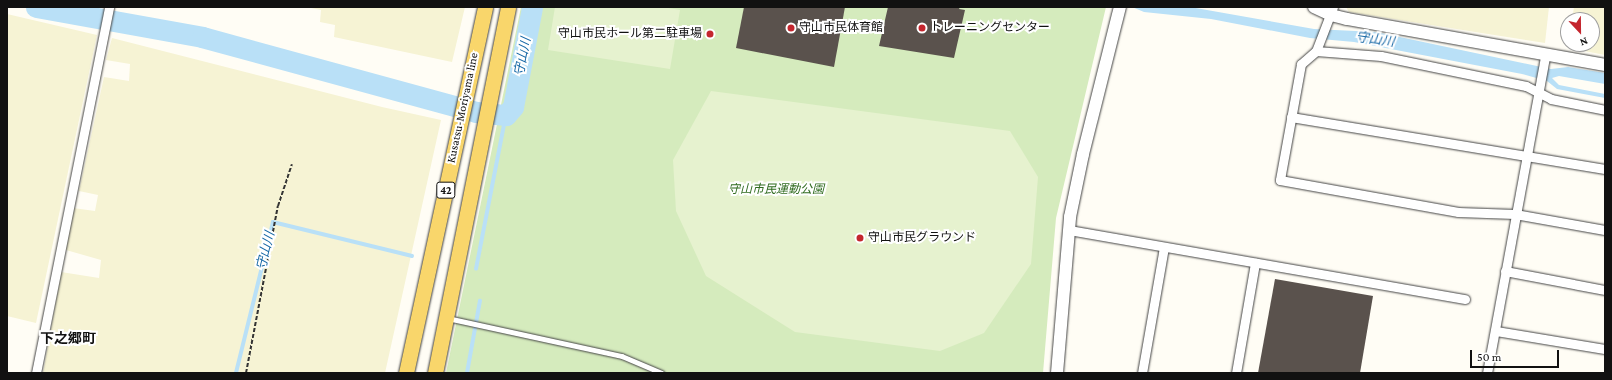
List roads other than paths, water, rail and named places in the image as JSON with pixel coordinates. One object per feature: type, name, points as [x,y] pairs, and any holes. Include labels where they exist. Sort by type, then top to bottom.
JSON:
[{"type":"main road","name":"Kusatsu-Moriyama line","points":[[406,373],[484,7]]},
{"type":"main road","name":"Kusatsu-Moriyama line","points":[[435,373],[508,7]]},
{"type":"street","points":[[36,373],[109,7]]},
{"type":"street","points":[[1057,373],[1069,230],[1083,154],[1120,7]]},
{"type":"street","points":[[1314,7],[1545,56],[1605,65]]},
{"type":"street","points":[[1332,11],[1316,51],[1300,64],[1280,180],[1458,212],[1515,214],[1605,230]]},
{"type":"street","points":[[1316,51],[1381,56],[1526,86],[1551,99],[1605,110]]},
{"type":"street","points":[[1487,373],[1545,56]]},
{"type":"street","points":[[1291,117],[1605,169]]},
{"type":"street","points":[[1069,230],[1465,299]]},
{"type":"street","points":[[1142,373],[1164,247]]},
{"type":"street","points":[[1236,373],[1255,263]]},
{"type":"street","points":[[1505,271],[1605,290]]},
{"type":"street","points":[[1496,330],[1605,350]]},
{"type":"lane","points":[[452,319],[622,356],[662,373]]},
{"type":"water","points":[[1132,7],[1190,7],[1314,29],[1376,32],[1551,69],[1568,67],[1605,73],[1605,84],[1559,76],[1552,78],[1559,85],[1605,94],[1605,98],[1557,89],[1547,81],[1522,74],[1354,42],[1310,38],[1211,19],[1144,12]]},
{"type":"waterway","points":[[36,7],[202,37],[476,112],[506,115],[513,107],[532,7]]},
{"type":"waterway","name":"守山川","points":[[476,269],[506,115]]},
{"type":"waterway","name":"守山川","points":[[236,373],[273,222],[412,256]]},
{"type":"waterway","points":[[467,373],[480,301]]},
{"type":"place","name":"守山市民体育館","points":[[791,28]]},
{"type":"place","name":"トレーニングセンター","points":[[922,28]]},
{"type":"place","name":"守山市民ホール第二駐車場","points":[[710,34]]},
{"type":"place","name":"守山市民グラウンド","points":[[860,238]]},
{"type":"district","name":"下之郷町","points":[[68,338]]},
{"type":"park label","name":"守山市民運動公園","points":[[776,190]]}]
